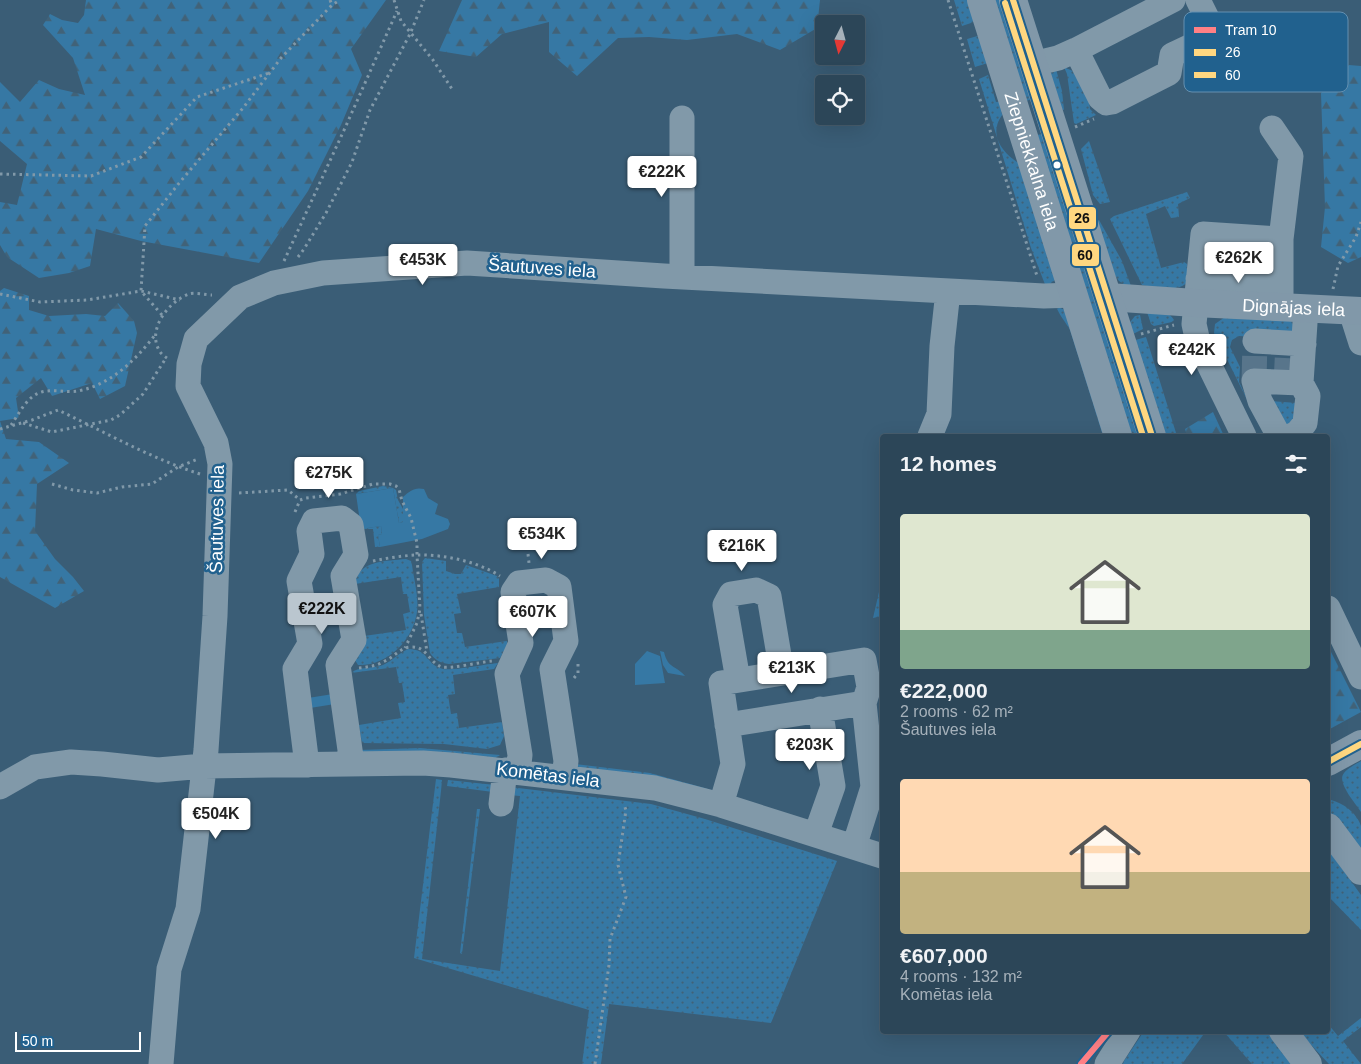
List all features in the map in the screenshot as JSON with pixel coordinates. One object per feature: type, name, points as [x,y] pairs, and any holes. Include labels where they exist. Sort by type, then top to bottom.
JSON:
[{"type":"main road","name":"Ziepniekkalna iela","points":[[982,0],[1117,434]]},
{"type":"main road","name":"Ziepniekkalna iela","points":[[1013,0],[1151,434]]},
{"type":"main road","points":[[1021,124],[1026,116],[1034,112],[1049,113]]},
{"type":"main road","name":"Dignājas iela","points":[[1108,297],[1195,302],[1318,305]]},
{"type":"main road","points":[[1330,761],[1361,744]]},
{"type":"main road","points":[[1330,830],[1361,871]]},
{"type":"main road","points":[[1285,1034],[1308,1064]]},
{"type":"street","points":[[1033,64],[1058,58],[1076,50],[1173,0]]},
{"type":"street","points":[[1198,0],[1204,12]]},
{"type":"street","points":[[1076,50],[1100,98],[1106,102],[1112,102],[1169,73],[1172,55],[1184,49]]},
{"type":"street","points":[[682,118],[682,277]]},
{"type":"street","points":[[1272,128],[1291,156],[1281,239],[1318,305],[1354,321],[1361,344]]},
{"type":"street","points":[[1243,434],[1198,342],[1195,302],[1203,234],[1281,239]]},
{"type":"street","name":"Šautuves iela","points":[[161,1064],[169,969],[188,909],[204,766],[227,487],[216,443],[188,386],[189,364],[196,338],[240,297],[274,283],[323,273],[467,263],[948,292],[1044,296],[1074,294]]},
{"type":"street","points":[[931,434],[940,414],[942,346],[948,292]]},
{"type":"street","points":[[1295,434],[1305,423],[1308,396],[1301,383],[1304,344],[1318,305]]},
{"type":"street","points":[[1255,341],[1304,344]]},
{"type":"street","points":[[1278,434],[1260,401],[1254,380],[1301,383]]},
{"type":"street","points":[[307,765],[295,669],[310,644],[299,581],[312,554],[308,531],[314,521],[342,518],[351,525],[356,555],[343,576],[354,640],[349,660]]},
{"type":"street","points":[[501,804],[512,771],[520,756],[507,674],[507,661],[521,643],[513,592],[519,583],[546,580],[560,587],[566,641],[552,669],[566,762],[564,777]]},
{"type":"street","points":[[738,680],[724,604],[731,594],[756,590],[769,596],[782,673]]},
{"type":"street","points":[[1330,612],[1361,677]]},
{"type":"street","points":[[507,661],[561,654]]},
{"type":"street","points":[[303,657],[349,660]]},
{"type":"street","points":[[349,660],[338,665],[352,764]]},
{"type":"street","points":[[720,805],[733,764],[720,682],[864,660],[869,687],[864,703],[873,787],[854,847]]},
{"type":"street","points":[[727,725],[864,703]]},
{"type":"street","points":[[816,834],[833,786],[820,710]]},
{"type":"street","name":"Komētas iela","points":[[0,787],[34,767],[71,762],[158,770],[204,766],[423,763],[512,771],[654,788],[720,805],[880,855]]},
{"type":"street","points":[[1106,1064],[1126,1034]]},
{"type":"path","points":[[330,0],[332,5]]},
{"type":"path","points":[[332,5],[334,0]]},
{"type":"path","points":[[162,315],[142,291],[146,226],[180,182],[243,108],[281,58],[332,5],[340,0]]},
{"type":"path","points":[[394,0],[401,21],[410,34],[434,60],[452,89]]},
{"type":"path","points":[[274,283],[304,249],[326,213],[352,162],[370,110],[410,34],[424,0]]},
{"type":"path","points":[[948,0],[1044,296]]},
{"type":"path","points":[[274,283],[397,11]]},
{"type":"path","points":[[0,174],[91,176],[108,170],[141,157],[197,97],[270,73]]},
{"type":"path","points":[[1318,305],[1338,266],[1356,237],[1361,222]]},
{"type":"path","points":[[0,294],[40,302],[87,300],[142,291],[180,300]]},
{"type":"path","points":[[1122,341],[1178,324],[1195,302]]},
{"type":"path","points":[[10,426],[29,399],[40,392],[78,391],[111,379],[142,352],[155,335]]},
{"type":"path","points":[[22,423],[52,432],[111,420],[120,415],[143,394],[166,358]]},
{"type":"path","points":[[0,429],[58,410],[128,445],[227,487],[288,490],[300,500]]},
{"type":"path","points":[[52,484],[73,490],[97,493],[122,486],[152,484],[178,467],[218,453]]},
{"type":"path","points":[[417,555],[420,609],[427,652]]},
{"type":"path","points":[[367,562],[417,555],[450,558],[470,563],[496,573],[505,579]]},
{"type":"path","points":[[405,648],[417,623],[420,609]]},
{"type":"path","points":[[349,660],[377,665],[410,646],[427,652],[436,663],[446,667],[507,661]]},
{"type":"path","points":[[596,1064],[609,965],[610,940],[626,897],[618,865],[626,810],[622,798]]},
{"type":"green space","points":[[86,0],[386,0],[351,49],[362,75],[341,125],[308,191],[259,263],[141,241],[96,229],[90,266],[69,273],[39,278],[7,257],[0,245],[0,202],[17,205],[27,164],[0,141],[0,82],[20,102],[39,80],[59,89],[85,95],[73,58],[43,25],[50,14],[62,20],[78,23],[84,15]]},
{"type":"green space","points":[[462,0],[820,0],[818,15],[815,15],[815,29],[780,50],[737,34],[687,40],[649,37],[618,38],[577,76],[549,52],[549,22],[502,34],[476,57],[439,51]]},
{"type":"green space","points":[[954,0],[970,0],[977,21],[962,26]]},
{"type":"green space","points":[[991,0],[1003,0],[1032,99],[1026,101]]},
{"type":"green space","points":[[981,35],[991,62],[975,67],[967,39]]},
{"type":"green space","points":[[1348,66],[1361,66],[1361,257],[1348,263],[1321,247],[1325,207],[1321,93],[1348,92]]},
{"type":"green space","points":[[1064,67],[1077,73],[1089,99],[1090,109],[1096,115],[1076,124],[1074,123],[1067,74]]},
{"type":"green space","points":[[1056,69],[1062,91],[1064,110],[1061,109],[1048,76]]},
{"type":"green space","points":[[988,75],[996,102],[1004,101],[1007,108],[998,124],[997,137],[979,79]]},
{"type":"green space","points":[[1042,134],[1139,434],[1127,434],[1037,135]]},
{"type":"green space","points":[[998,140],[1007,154],[1021,164],[1055,280],[1046,287],[1031,248]]},
{"type":"green space","points":[[1089,141],[1110,202],[1100,204],[1093,195],[1081,149]]},
{"type":"green space","points":[[1187,192],[1190,198],[1178,204],[1179,217],[1171,218],[1165,206],[1146,214],[1161,268],[1184,262],[1187,264],[1189,273],[1187,282],[1177,288],[1142,285],[1110,219],[1114,216]]},
{"type":"green space","points":[[1099,220],[1122,261],[1131,286],[1128,287],[1119,281],[1113,273],[1095,222]]},
{"type":"green space","points":[[4,288],[29,296],[29,310],[49,316],[86,314],[105,316],[118,303],[134,321],[137,333],[125,386],[100,399],[92,383],[52,396],[41,378],[16,398],[19,418],[0,421],[0,291]]},
{"type":"green space","points":[[1056,306],[1069,312],[1107,434],[1102,434],[1070,330]]},
{"type":"green space","points":[[1147,312],[1165,313],[1174,320],[1154,326],[1151,324]]},
{"type":"green space","points":[[1140,315],[1143,329],[1133,334],[1127,326],[1135,316]]},
{"type":"green space","points":[[1225,317],[1288,319],[1300,327],[1298,339],[1239,336],[1232,340],[1230,347],[1240,367],[1239,382],[1264,434],[1214,333],[1215,324]]},
{"type":"green space","points":[[1146,337],[1176,434],[1162,434],[1132,341]]},
{"type":"green space","points":[[1269,401],[1297,403],[1296,414],[1286,428]]},
{"type":"green space","points":[[1213,412],[1223,434],[1186,434],[1185,429]]},
{"type":"green space","points":[[0,421],[6,439],[39,442],[69,463],[37,484],[35,531],[55,559],[84,591],[55,608],[0,577]]},
{"type":"green space","points":[[383,486],[393,488],[356,494],[359,491]]},
{"type":"green space","points":[[393,488],[396,490],[398,500],[403,509],[403,522],[399,523]]},
{"type":"green space","points":[[393,488],[399,523],[403,522],[403,497],[412,490],[424,489],[428,498],[438,504],[435,514],[448,519],[450,524],[448,529],[422,539],[380,547],[378,535],[382,534],[381,526],[361,529],[356,494]]},
{"type":"green space","points":[[381,526],[382,534],[378,535],[380,547],[375,547],[373,529],[360,529]]},
{"type":"green space","points":[[425,558],[446,561],[446,571],[455,574],[461,574],[466,565],[497,576],[499,587],[457,594],[461,613],[454,614],[457,633],[462,633],[465,647],[507,641],[507,646],[500,658],[449,664],[438,661],[430,653],[424,615],[422,562]]},
{"type":"green space","points":[[406,559],[411,561],[416,588],[417,612],[415,622],[404,641],[389,656],[369,664],[358,665],[355,660],[364,636],[406,630],[403,614],[410,612],[407,594],[403,594],[401,577],[355,584],[357,576],[367,566],[374,563]]},
{"type":"green space","points":[[880,588],[880,616],[873,618]]},
{"type":"green space","points":[[408,649],[424,654],[433,664],[443,669],[498,663],[494,669],[453,675],[455,694],[448,695],[451,714],[457,713],[459,728],[502,722],[504,736],[500,745],[487,749],[444,744],[362,743],[359,725],[401,718],[398,703],[405,702],[402,683],[399,683],[396,667],[351,673],[358,669],[383,665]]},
{"type":"green space","points":[[1330,650],[1361,712],[1330,729]]},
{"type":"green space","points":[[647,651],[660,656],[665,683],[635,685],[635,664]]},
{"type":"green space","points":[[660,651],[664,652],[670,664],[685,676],[668,673],[663,665]]},
{"type":"green space","points":[[333,694],[335,704],[310,708],[308,698]]},
{"type":"green space","points":[[420,748],[500,755],[496,758],[364,755],[359,750]]},
{"type":"green space","points":[[1361,761],[1361,812],[1351,799],[1342,777],[1348,769]]},
{"type":"green space","points":[[575,764],[650,773],[712,790],[575,770]]},
{"type":"green space","points":[[436,779],[442,780],[422,959],[500,971],[520,796],[509,795],[510,787],[651,804],[837,861],[771,1023],[609,1004],[601,1064],[582,1064],[589,1010],[414,958]]},
{"type":"green space","points":[[448,780],[495,785],[493,792],[447,786]]},
{"type":"green space","points":[[1330,801],[1349,809],[1359,821],[1361,826],[1361,855],[1330,814]]},
{"type":"green space","points":[[477,809],[480,809],[462,954],[460,953]]},
{"type":"green space","points":[[1330,852],[1361,895],[1361,930],[1330,898]]},
{"type":"green space","points":[[1361,1018],[1361,1027],[1343,1041],[1361,1064],[1329,1064],[1301,1034],[1330,1034],[1330,1026],[1338,1036]]},
{"type":"green space","points":[[1142,1034],[1204,1034],[1182,1064],[1122,1064]]},
{"type":"green space","points":[[1226,1034],[1273,1034],[1295,1064],[1252,1064]]},
{"type":"tunnel","points":[[1254,381],[1255,341]]},
{"type":"tunnel","points":[[1286,383],[1288,343]]},
{"type":"tram line","name":"10","points":[[1081,1064],[1106,1034]]},
{"type":"transit line","name":"26","points":[[1013,0],[1151,434]]},
{"type":"transit line","name":"60","points":[[1005,3],[1142,434]]},
{"type":"transit line","name":"26","points":[[1330,761],[1361,744]]}]
